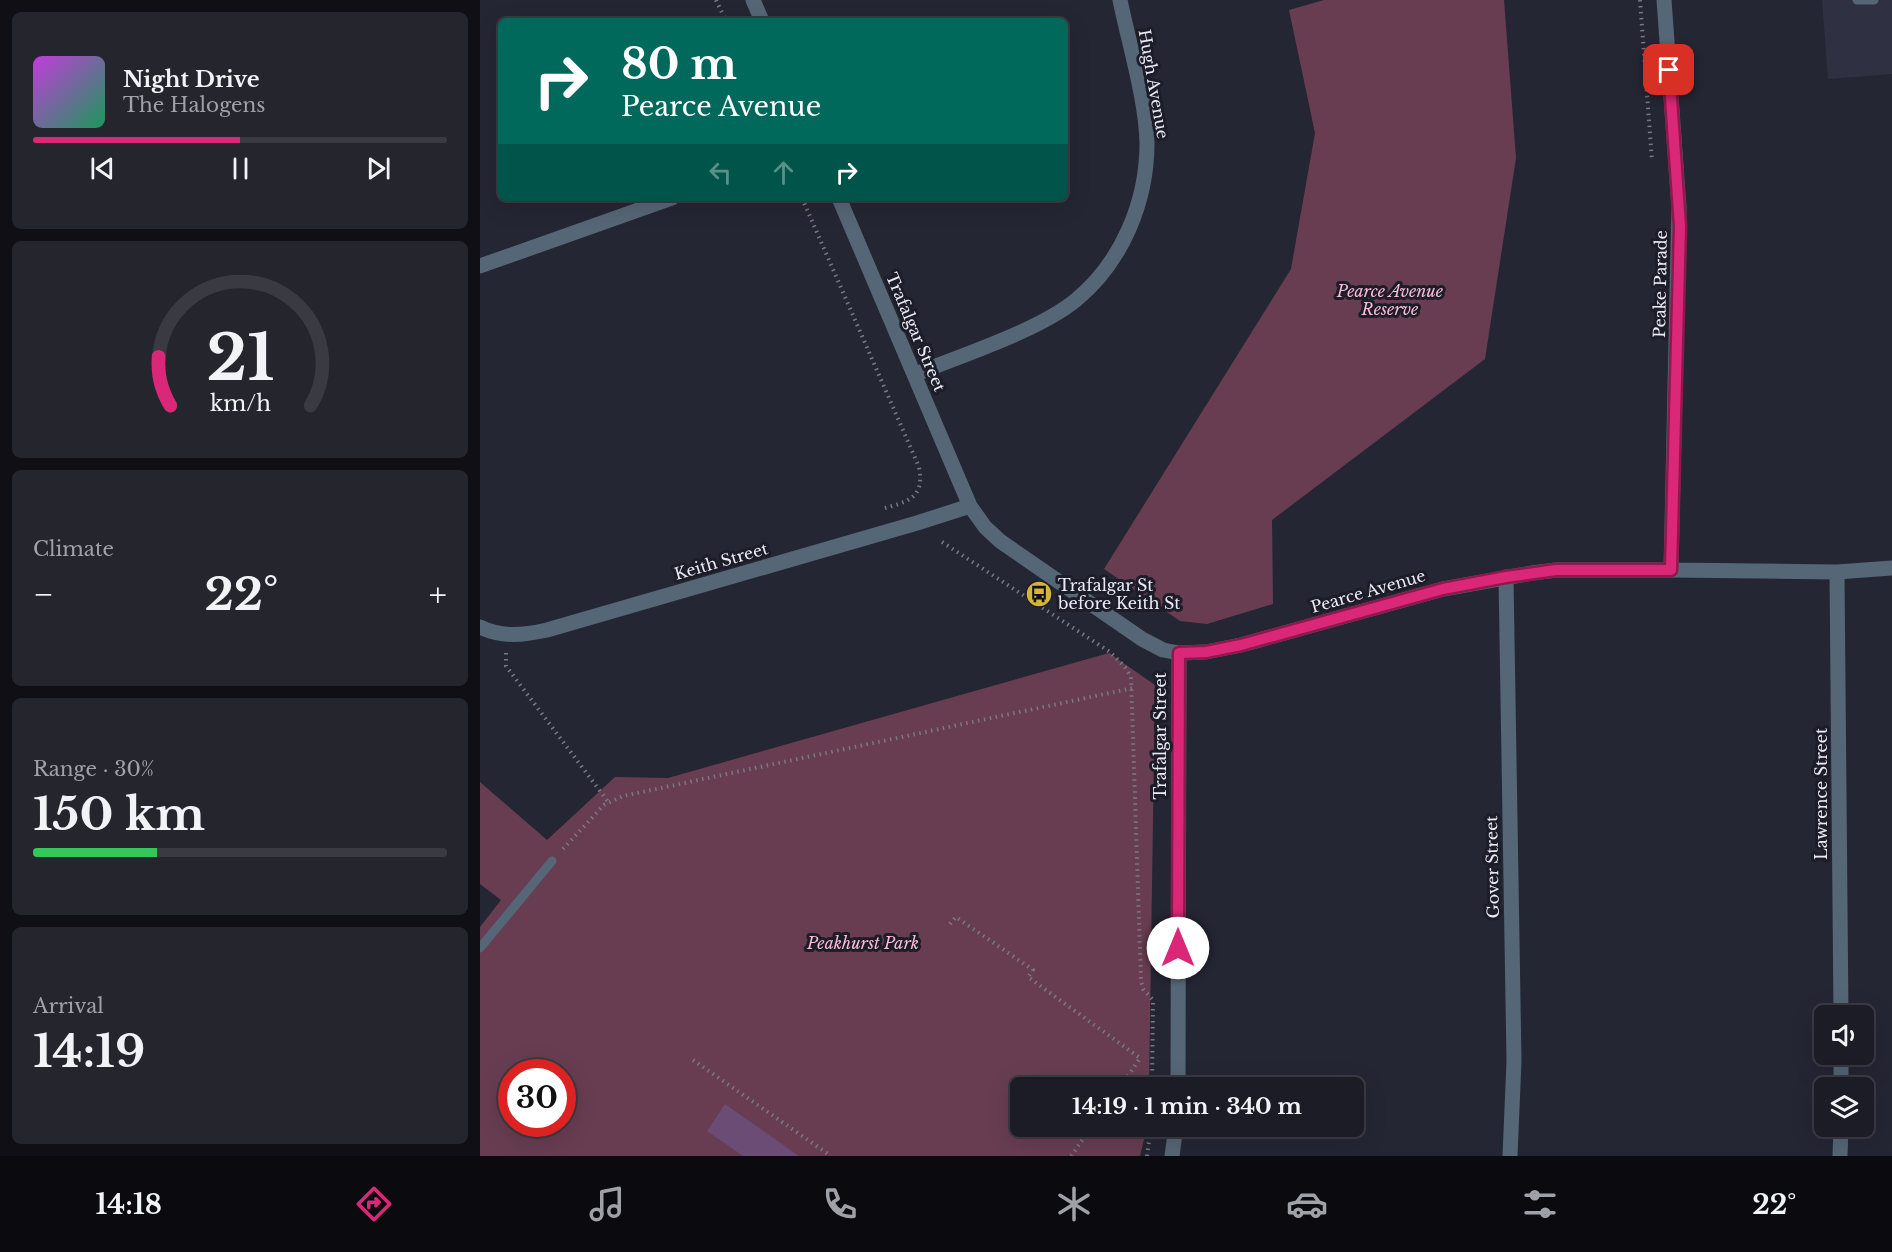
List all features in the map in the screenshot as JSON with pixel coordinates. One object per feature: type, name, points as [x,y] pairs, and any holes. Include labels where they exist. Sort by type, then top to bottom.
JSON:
[{"type":"street","points":[[753,0],[761,18]]},
{"type":"street","name":"Hugh Avenue","points":[[916,375],[1028,327],[1076,300],[1113,257],[1126,235],[1136,213],[1142,190],[1147,142],[1143,109],[1120,0]]},
{"type":"street","name":"Peake Parade","points":[[1664,0],[1680,216],[1671,570]]},
{"type":"street","points":[[480,266],[664,201]]},
{"type":"street","name":"Trafalgar Street","points":[[840,201],[970,506],[985,527],[1000,541],[1142,639],[1163,650],[1179,653],[1178,1077]]},
{"type":"street","name":"Keith Street","points":[[480,627],[505,635],[526,635],[917,524],[970,506]]},
{"type":"street","name":"Pearce Avenue","points":[[1179,653],[1206,652],[1241,645],[1443,589],[1556,570],[1837,572],[1892,568]]},
{"type":"street","name":"Lawrence Street","points":[[1837,572],[1841,1005]]},
{"type":"street","name":"Gover Street","points":[[1506,577],[1514,1061],[1510,1156]]},
{"type":"street","points":[[1172,1156],[1175,1137]]},
{"type":"street","points":[[1840,1156],[1841,1137]]},
{"type":"lane","points":[[1857,0],[1874,0]]},
{"type":"lane","points":[[480,948],[552,861]]},
{"type":"path","points":[[716,0],[725,18]]},
{"type":"path","points":[[1640,0],[1652,161]]},
{"type":"path","points":[[803,201],[919,467],[920,487],[916,494],[910,500],[881,509]]},
{"type":"path","points":[[942,542],[1110,652],[1125,667],[1131,677],[1141,981],[1143,989],[1153,1000],[1152,1077]]},
{"type":"path","points":[[505,635],[506,666],[609,804]]},
{"type":"path","points":[[552,861],[604,805],[623,796],[1133,688]]},
{"type":"path","points":[[950,924],[956,917],[1033,970],[1028,977],[1140,1058],[1127,1077]]},
{"type":"path","points":[[693,1060],[831,1156]]},
{"type":"path","points":[[1071,1156],[1084,1137]]},
{"type":"path","points":[[1147,1156],[1150,1137]]},
{"type":"shaded area","points":[[1822,0],[1892,0],[1892,74],[1828,79]]},
{"type":"green space","name":"Pearce Avenue Reserve","points":[[1324,0],[1504,0],[1516,158],[1485,359],[1272,520],[1273,604],[1207,624],[1180,621],[1104,569],[1291,269],[1315,133],[1289,10]]},
{"type":"green space","name":"Peakhurst Park","points":[[1109,653],[1155,685],[1149,1077],[1010,1077],[1010,1137],[1145,1137],[1140,1156],[480,1156],[480,927],[501,900],[480,884],[480,782],[547,840],[615,777],[668,778]]},
{"type":"building","points":[[725,1104],[799,1156],[743,1156],[707,1131]]},
{"type":"place","name":"Trafalgar St before Keith St","points":[[1039,594]]},
{"type":"route","points":[[1178,948],[1179,653],[1206,652],[1241,645],[1443,589],[1506,577],[1556,570],[1671,570],[1680,226],[1669,70]]}]
